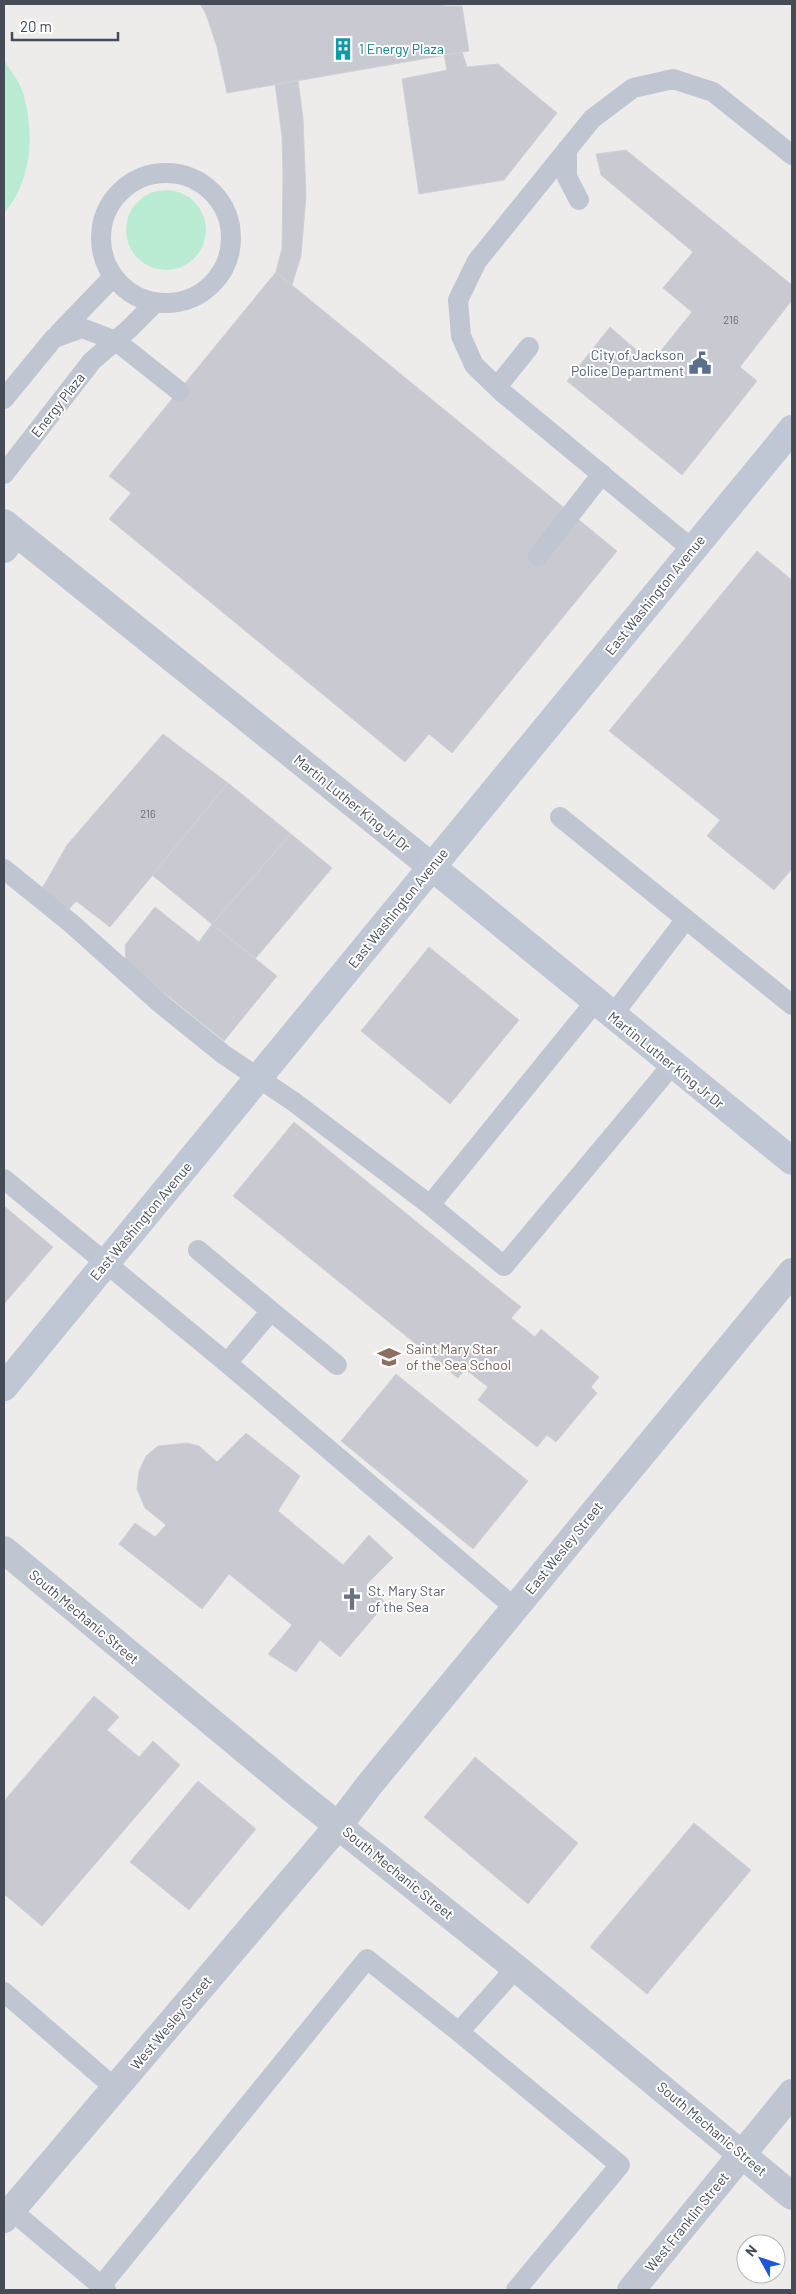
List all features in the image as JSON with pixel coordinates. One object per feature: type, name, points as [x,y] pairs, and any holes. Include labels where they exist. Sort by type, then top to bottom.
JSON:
[{"type":"main road","name":"East Washington Avenue","points":[[4,1387],[792,429]]},
{"type":"main road","name":"Martin Luther King Jr Dr","points":[[432,867],[792,1162]]},
{"type":"street","name":"Martin Luther King Jr Dr","points":[[8,535],[432,867]]},
{"type":"street","name":"East Wesley Street","points":[[338,1826],[370,1784],[792,1272]]},
{"type":"street","name":"South Mechanic Street","points":[[4,1550],[338,1826],[516,1968],[792,2196]]},
{"type":"street","name":"West Wesley Street","points":[[8,2215],[338,1826]]},
{"type":"street","name":"West Franklin Street","points":[[631,2290],[792,2093]]},
{"type":"lane","points":[[692,549],[497,387],[474,365],[461,336],[458,300],[477,261],[567,149],[592,119],[633,88],[673,79],[713,92],[792,155]]},
{"type":"lane","points":[[567,149],[567,177],[579,200]]},
{"type":"lane","points":[[158,173],[181,174],[201,183],[218,198],[228,217],[232,240],[227,262],[216,281],[198,295],[177,303],[155,303],[139,297],[125,288],[113,276],[103,256],[101,234],[107,212],[119,194],[137,180],[158,173]]},
{"type":"lane","points":[[4,399],[54,338],[86,307],[113,276]]},
{"type":"lane","name":"Energy Plaza","points":[[4,474],[92,361],[116,341],[155,303]]},
{"type":"lane","points":[[54,338],[82,328],[116,341],[179,391]]},
{"type":"lane","points":[[497,387],[529,346]]},
{"type":"lane","points":[[538,556],[602,474]]},
{"type":"lane","points":[[560,817],[792,1005]]},
{"type":"lane","points":[[4,869],[72,924],[161,1004],[430,1205],[504,1266],[672,1065]]},
{"type":"lane","points":[[430,1205],[603,1009],[686,919]]},
{"type":"lane","points":[[4,1179],[227,1363],[516,1608]]},
{"type":"lane","points":[[198,1250],[337,1365]]},
{"type":"lane","points":[[227,1363],[271,1311]]},
{"type":"lane","points":[[8,2215],[104,2288],[367,1959],[620,2165],[516,2290]]},
{"type":"lane","points":[[459,2032],[516,1968]]},
{"type":"lane","points":[[4,1992],[116,2089]]},
{"type":"green space","points":[[4,60],[22,89],[27,108],[30,140],[25,172],[20,187],[4,213]]},
{"type":"green space","points":[[166,190],[181,193],[194,202],[203,215],[206,230],[203,245],[194,258],[181,267],[166,270],[151,267],[138,258],[129,245],[126,230],[129,215],[138,202],[151,193]]},
{"type":"building","name":"1 Energy Plaza","points":[[200,4],[443,4],[444,6],[462,6],[469,51],[227,93],[217,47],[206,14]]},
{"type":"building","points":[[462,52],[467,67],[498,64],[557,113],[504,180],[419,194],[402,79],[447,70],[444,55]]},
{"type":"building","points":[[298,80],[303,118],[306,196],[301,256],[292,285],[276,272],[282,248],[283,176],[282,136],[275,84]]},
{"type":"building","points":[[626,150],[792,285],[792,300],[740,367],[757,381],[682,475],[567,381],[610,327],[651,363],[692,312],[663,288],[693,252],[601,175],[596,154]]},
{"type":"building","points":[[276,272],[617,551],[452,753],[429,734],[405,762],[109,519],[131,493],[109,476]]},
{"type":"building","points":[[757,551],[792,580],[792,869],[774,890],[707,836],[720,820],[609,731]]},
{"type":"building","points":[[163,734],[228,783],[110,927],[76,901],[64,915],[39,894],[67,845]]},
{"type":"building","points":[[228,783],[291,834],[212,924],[152,875]]},
{"type":"building","points":[[291,834],[332,868],[255,959],[212,924]]},
{"type":"building","points":[[155,907],[199,942],[212,924],[277,976],[224,1041],[126,962],[125,945]]},
{"type":"building","points":[[429,947],[519,1020],[450,1104],[361,1031]]},
{"type":"building","points":[[294,1122],[521,1307],[511,1318],[535,1337],[541,1329],[599,1377],[591,1387],[597,1393],[556,1442],[547,1435],[537,1447],[478,1400],[488,1387],[465,1369],[458,1378],[233,1196]]},
{"type":"building","points":[[4,1206],[53,1247],[4,1304]]},
{"type":"building","points":[[396,1374],[528,1481],[473,1549],[341,1441]]},
{"type":"building","points":[[246,1433],[300,1476],[278,1511],[343,1565],[369,1535],[393,1558],[366,1585],[386,1603],[340,1657],[320,1640],[296,1672],[268,1654],[292,1625],[229,1574],[202,1609],[119,1544],[135,1523],[155,1537],[166,1525],[145,1508],[137,1489],[139,1471],[146,1456],[158,1446],[187,1443],[199,1446],[217,1462]]},
{"type":"building","points":[[94,1696],[119,1717],[107,1730],[139,1757],[153,1741],[180,1765],[42,1926],[4,1894],[4,1801]]},
{"type":"building","points":[[475,1757],[578,1843],[528,1904],[424,1817]]},
{"type":"building","points":[[198,1781],[256,1829],[189,1910],[130,1862]]},
{"type":"building","points":[[694,1823],[751,1870],[647,1994],[590,1947]]},
{"type":"place","name":"1 Energy Plaza","points":[[343,49]]},
{"type":"place","name":"City of Jackson Police Department","points":[[700,363]]},
{"type":"place","name":"Saint Mary Star of the Sea School","points":[[389,1357]]},
{"type":"place","name":"St. Mary Star of the Sea","points":[[352,1599]]}]
